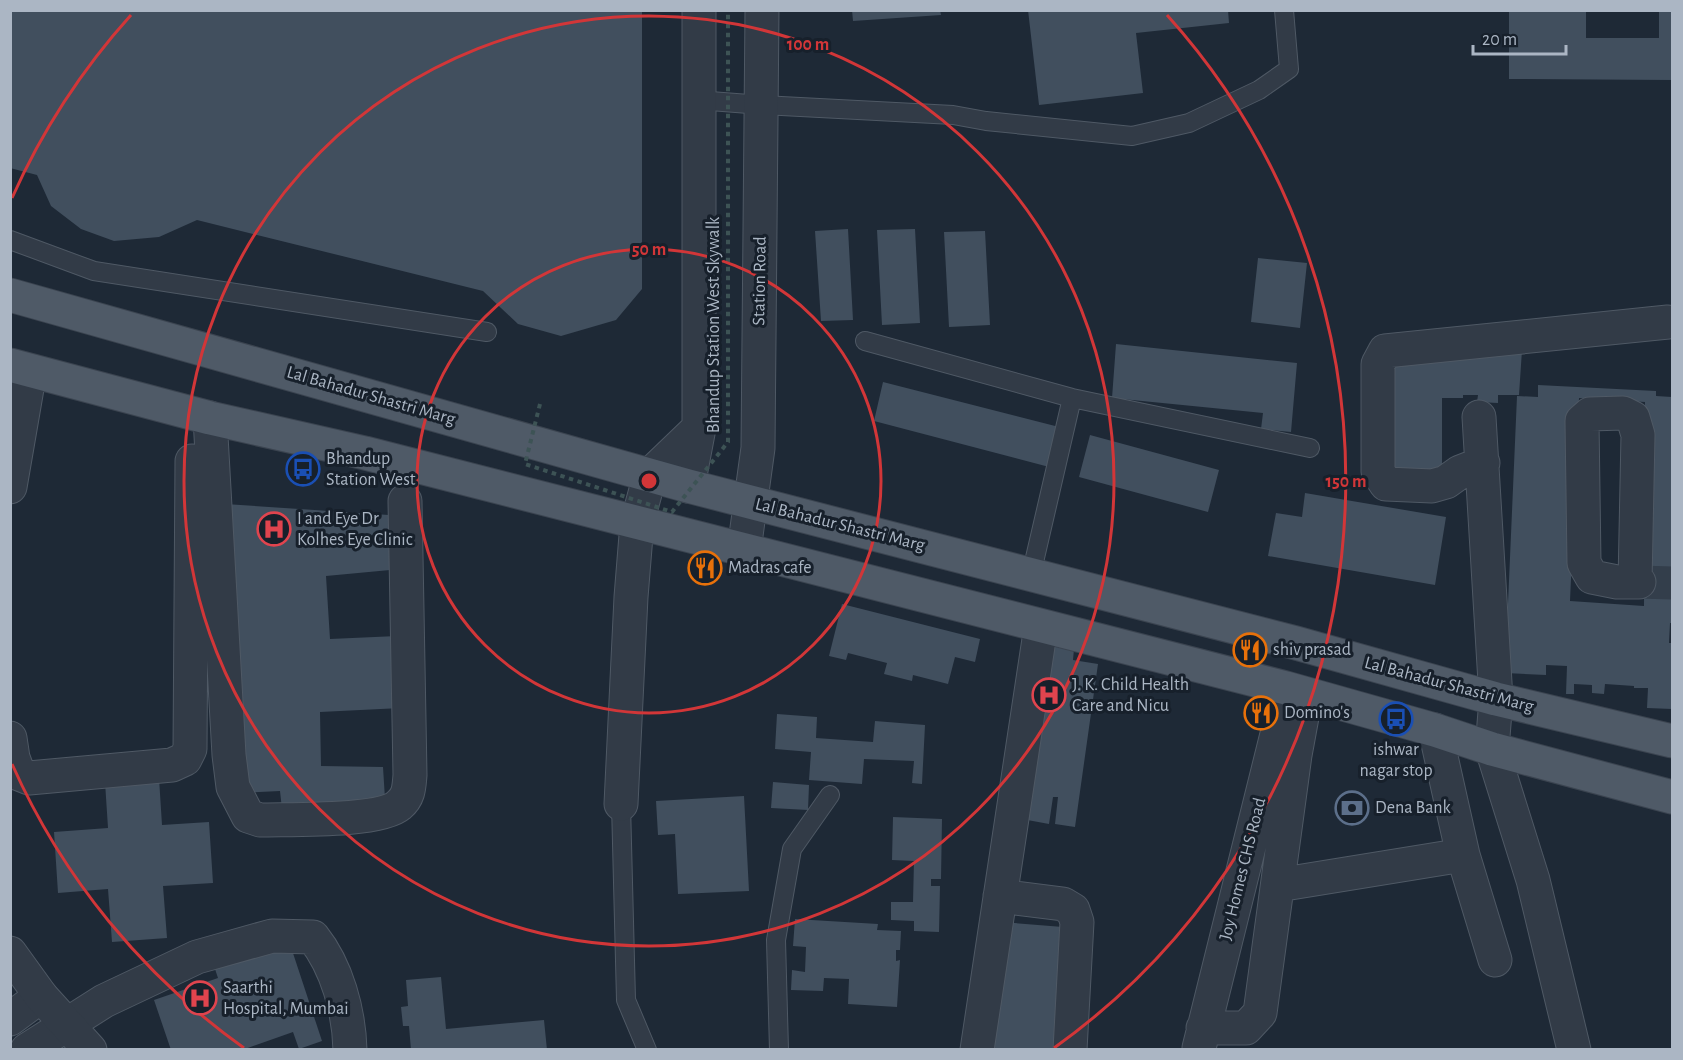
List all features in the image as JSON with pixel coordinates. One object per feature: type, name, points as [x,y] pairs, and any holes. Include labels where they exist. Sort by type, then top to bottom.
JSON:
[{"type":"main road","name":"Lal Bahadur Shastri Marg","points":[[10,295],[688,486],[1296,643],[1496,699],[1672,741]]},
{"type":"main road","points":[[20,368],[202,416],[364,453],[1296,692],[1435,730],[1492,749],[1672,797]]},
{"type":"street","points":[[688,486],[699,428],[697,100],[699,10]]},
{"type":"street","name":"Station Road","points":[[744,550],[758,448],[762,10]]},
{"type":"street","points":[[1483,463],[1460,472],[1446,482],[1432,486],[1386,484],[1382,480],[1378,472],[1378,364],[1385,351],[1668,322]]},
{"type":"street","points":[[10,487],[20,368]]},
{"type":"street","points":[[1623,413],[1633,418],[1638,435],[1637,582],[1617,582],[1592,577],[1584,563],[1582,421],[1590,414],[1623,413]]},
{"type":"street","points":[[202,416],[229,755],[233,787],[248,816],[260,820],[375,815],[398,806],[408,794],[410,775],[405,501]]},
{"type":"street","points":[[10,738],[13,758],[19,774],[29,778],[172,765],[184,759],[190,749],[192,462],[202,416]]},
{"type":"street","points":[[1479,417],[1496,699],[1492,749],[1533,880],[1574,1050]]},
{"type":"street","points":[[621,804],[637,523],[650,475],[699,428]]},
{"type":"street","points":[[977,1050],[1041,626]]},
{"type":"street","points":[[1201,1039],[1246,1028],[1260,1013],[1295,755],[1296,692]]},
{"type":"street","name":"Joy Homes CHS Road","points":[[1201,1039],[1280,721],[1296,692]]},
{"type":"street","points":[[1435,730],[1463,855],[1495,960]]},
{"type":"street","points":[[1278,885],[1463,855]]},
{"type":"street","points":[[1000,896],[1063,904],[1073,910],[1077,922],[1070,1050]]},
{"type":"street","points":[[27,1050],[104,1001],[197,957],[272,936],[314,937],[324,951],[342,997],[350,1050]]},
{"type":"street","points":[[10,953],[41,996],[90,1050]]},
{"type":"street","points":[[10,1018],[41,996]]},
{"type":"lane","points":[[697,100],[953,115],[986,121],[1132,136],[1189,123],[1259,90],[1289,69],[1284,10]]},
{"type":"lane","points":[[10,240],[94,271],[487,332]]},
{"type":"lane","points":[[865,341],[1072,398],[1310,448]]},
{"type":"lane","points":[[1031,575],[1072,398]]},
{"type":"lane","points":[[779,1050],[776,940],[792,849],[830,795]]},
{"type":"lane","points":[[621,804],[626,1000],[647,1050]]},
{"type":"path","name":"Bhandup Station West Skywalk","points":[[540,404],[525,464],[672,512],[728,442],[728,10]]},
{"type":"building","points":[[10,10],[642,10],[642,289],[616,320],[561,336],[518,324],[483,291],[197,220],[159,237],[114,241],[81,229],[51,206],[37,175],[10,168]]},
{"type":"building","points":[[852,10],[940,10],[941,15],[853,21]]},
{"type":"building","points":[[1028,10],[1228,10],[1229,23],[1136,33],[1143,93],[1039,105]]},
{"type":"building","points":[[1509,10],[1586,10],[1586,38],[1659,38],[1659,10],[1672,10],[1672,80],[1509,79]]},
{"type":"building","points":[[848,229],[853,320],[821,321],[815,231]]},
{"type":"building","points":[[915,229],[920,323],[882,325],[877,230]]},
{"type":"building","points":[[985,231],[990,325],[949,327],[944,232]]},
{"type":"building","points":[[1258,258],[1307,263],[1300,328],[1251,322]]},
{"type":"building","points":[[1116,344],[1297,363],[1291,432],[1261,429],[1263,413],[1112,398]]},
{"type":"building","points":[[1522,350],[1519,395],[1498,395],[1498,403],[1477,402],[1478,395],[1442,398],[1442,470],[1392,469],[1394,365]]},
{"type":"building","points":[[883,382],[1063,428],[1053,468],[874,421]]},
{"type":"building","points":[[1538,385],[1656,391],[1656,396],[1672,397],[1672,623],[1670,623],[1669,643],[1672,643],[1672,709],[1647,708],[1648,688],[1634,688],[1634,686],[1605,684],[1604,694],[1592,693],[1592,685],[1574,684],[1574,694],[1566,694],[1567,666],[1546,665],[1546,675],[1505,673],[1517,396],[1538,397]],"holes":[[[1579,398],[1645,402],[1644,606],[1570,601]]]},
{"type":"building","points":[[1090,435],[1219,470],[1208,512],[1079,477]]},
{"type":"building","points":[[1305,493],[1446,517],[1435,585],[1268,556],[1276,513],[1302,517]]},
{"type":"building","points":[[225,504],[389,515],[390,570],[326,576],[330,639],[397,636],[401,708],[320,712],[321,766],[383,767],[385,799],[282,809],[280,791],[242,793]]},
{"type":"building","points":[[842,604],[980,639],[975,662],[955,657],[948,684],[913,675],[912,681],[884,674],[887,663],[848,653],[846,660],[829,656]]},
{"type":"building","points":[[1047,645],[1074,649],[1073,660],[1098,664],[1075,827],[1055,824],[1058,797],[1053,797],[1049,824],[1022,819]]},
{"type":"building","points":[[777,714],[817,717],[816,738],[873,742],[875,721],[925,725],[922,784],[912,783],[914,761],[864,759],[862,784],[809,780],[811,752],[775,749]]},
{"type":"building","points":[[159,778],[162,825],[209,822],[213,883],[163,886],[167,938],[112,942],[108,889],[58,893],[54,832],[108,828],[105,782]]},
{"type":"building","points":[[773,782],[809,785],[808,810],[771,808]]},
{"type":"building","points":[[744,796],[749,891],[678,894],[675,834],[658,835],[656,801]]},
{"type":"building","points":[[893,817],[942,819],[941,879],[931,879],[931,886],[940,886],[939,932],[914,931],[914,921],[891,920],[891,902],[913,902],[914,861],[892,860]]},
{"type":"building","points":[[795,919],[878,924],[877,930],[901,931],[900,950],[896,950],[896,961],[900,960],[897,1007],[848,1004],[849,979],[824,978],[823,991],[791,990],[792,970],[805,972],[806,947],[793,946]]},
{"type":"building","points":[[1002,922],[1063,927],[1054,1050],[993,1050]]},
{"type":"building","points":[[289,941],[322,1041],[299,1049],[293,1032],[242,1050],[171,1050],[154,1000],[218,978],[214,966]]},
{"type":"building","points":[[441,977],[446,1029],[544,1020],[547,1050],[411,1050],[409,1026],[403,1026],[401,1007],[408,1006],[406,980]]},
{"type":"tunnel","points":[[1639,582],[1672,583]]},
{"type":"place","name":"Bhandup Station West","points":[[303,469]]},
{"type":"place","name":"I and Eye Dr Kolhes Eye Clinic","points":[[274,529]]},
{"type":"place","name":"Madras cafe","points":[[705,568]]},
{"type":"place","name":"shiv prasad","points":[[1250,650]]},
{"type":"place","name":"J. K. Child Health Care and Nicu","points":[[1049,695]]},
{"type":"place","name":"Domino's","points":[[1261,713]]},
{"type":"place","name":"ishwar nagar stop","points":[[1396,719]]},
{"type":"place","name":"Dena Bank","points":[[1352,808]]},
{"type":"place","name":"Saarthi Hospital, Mumbai","points":[[200,998]]}]
